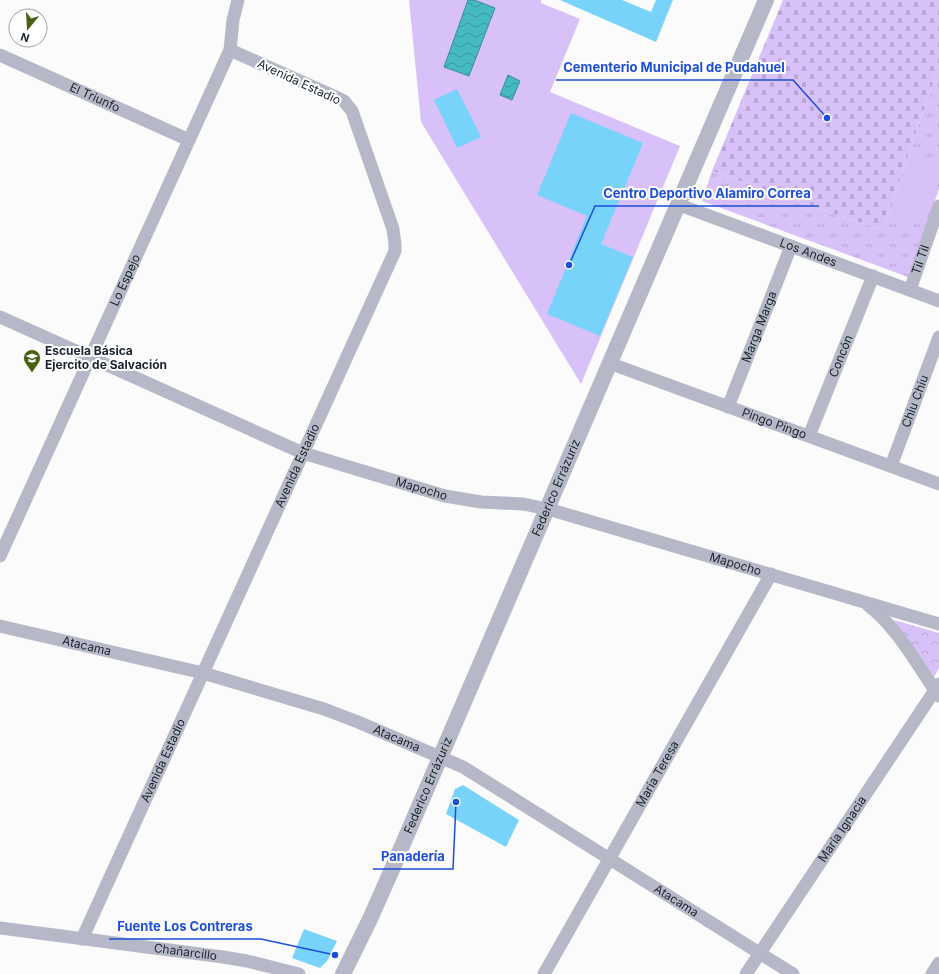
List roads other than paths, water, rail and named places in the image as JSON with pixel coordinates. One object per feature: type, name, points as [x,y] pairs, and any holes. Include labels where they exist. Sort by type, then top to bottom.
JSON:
[{"type":"street","name":"Lo Espejo","points":[[0,556],[230,50],[233,20],[238,0]]},
{"type":"street","name":"Federico Errázuriz","points":[[343,974],[373,912],[440,758],[766,0]]},
{"type":"street","name":"Avenida Estadio","points":[[82,939],[395,251],[395,236],[352,111],[348,106],[338,98],[230,50]]},
{"type":"street","name":"El Triunfo","points":[[0,55],[189,140]]},
{"type":"street","name":"Los Andes","points":[[678,204],[939,301]]},
{"type":"street","name":"Til Til","points":[[910,290],[939,206]]},
{"type":"street","name":"Marga Marga","points":[[728,407],[791,246]]},
{"type":"street","name":"Concón","points":[[809,436],[873,276]]},
{"type":"street","name":"Mapocho","points":[[0,317],[303,453],[444,496],[481,502],[523,504],[548,508],[939,624]]},
{"type":"street","name":"Chiu Chiu","points":[[891,466],[939,337]]},
{"type":"street","name":"Pingo Pingo","points":[[609,363],[939,484]]},
{"type":"street","name":"María Teresa","points":[[544,974],[771,574]]},
{"type":"street","name":"Mapocho","points":[[863,601],[880,615],[893,630],[938,690]]},
{"type":"street","name":"Atacama","points":[[0,626],[203,673],[341,715],[463,767],[793,974]]},
{"type":"street","name":"María Ignacia","points":[[746,974],[938,690]]},
{"type":"street","name":"Chañarcillo","points":[[0,928],[223,957],[247,961],[298,974]]},
{"type":"street","points":[[932,974],[939,963]]},
{"type":"water","points":[[468,0],[474,0],[495,8],[469,76],[444,67]]},
{"type":"water","points":[[508,75],[520,81],[512,100],[500,95]]},
{"type":"place","name":"Cementerio Municipal de Pudahuel","points":[[827,118]]},
{"type":"place","name":"Centro Deportivo Alamiro Correa","points":[[569,265]]},
{"type":"place","name":"Escuela Básica Ejercito de Salvación","points":[[32,373]]},
{"type":"place","name":"Panadería","points":[[456,802]]},
{"type":"place","name":"Fuente Los Contreras","points":[[335,955]]}]
